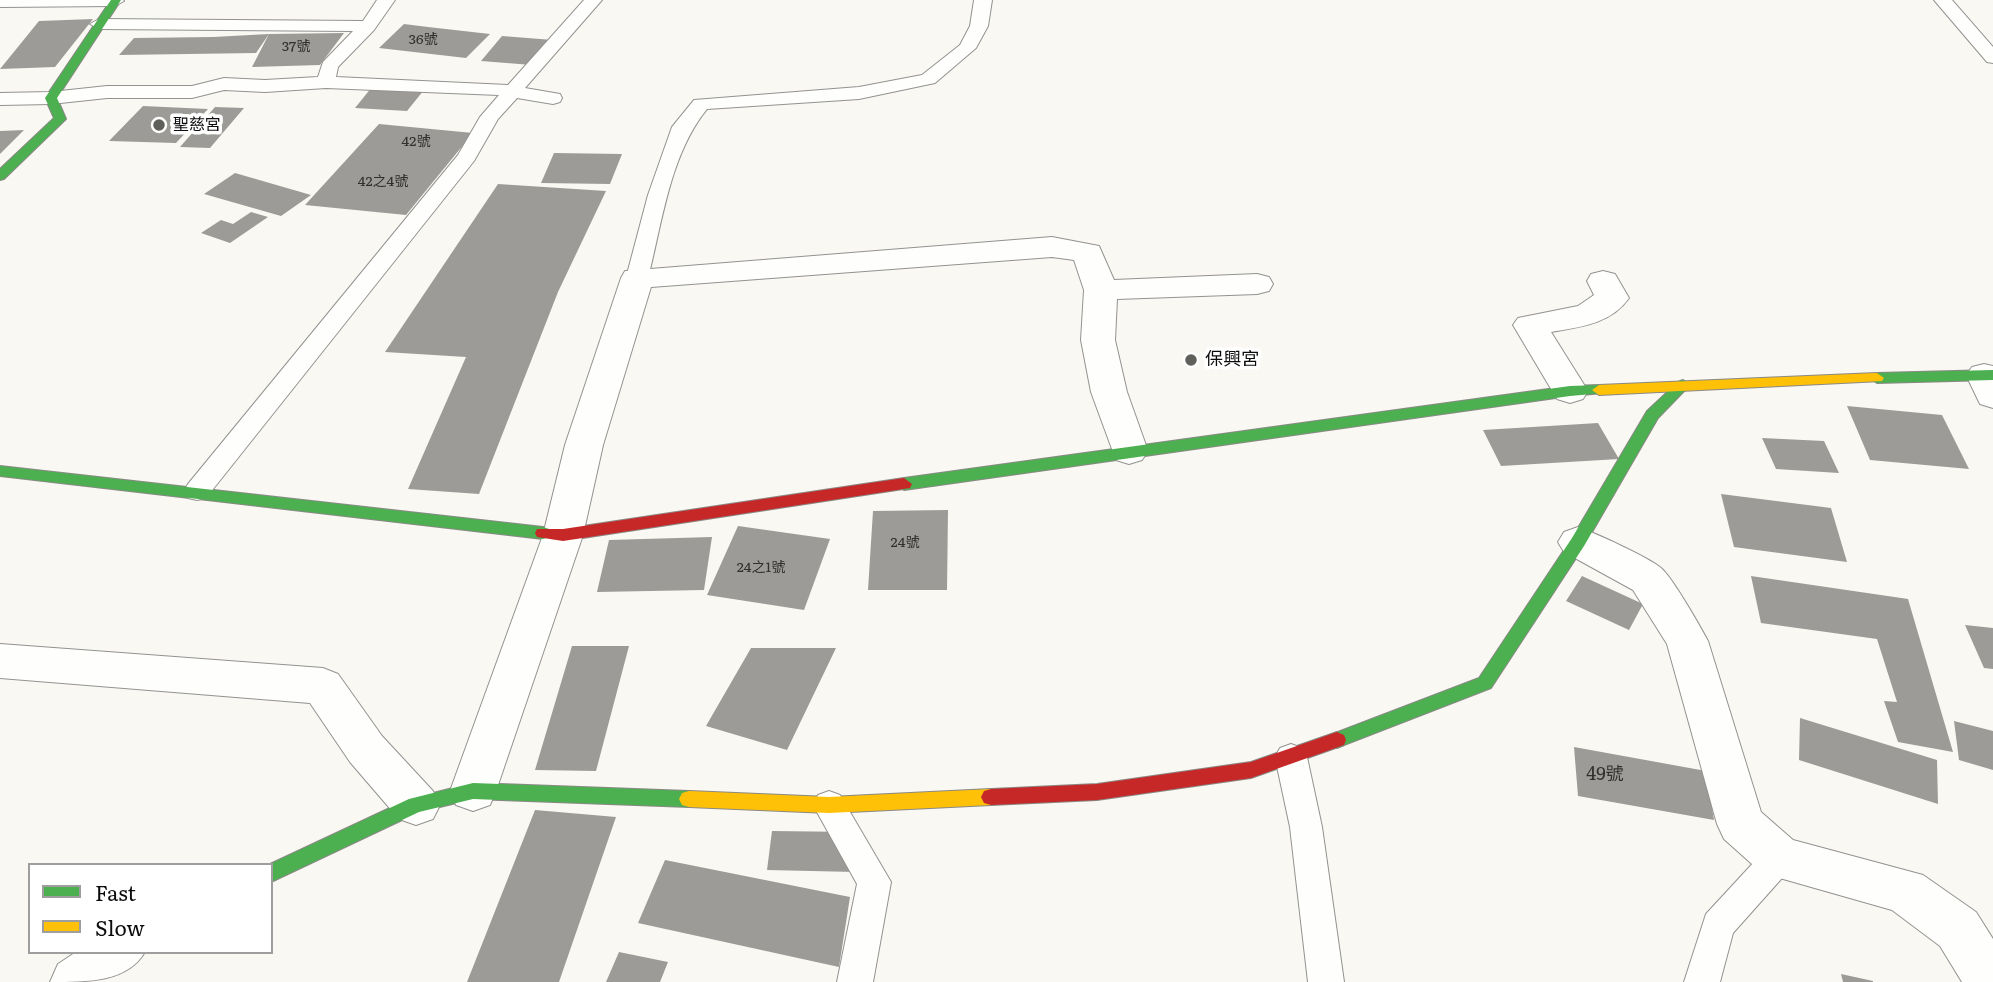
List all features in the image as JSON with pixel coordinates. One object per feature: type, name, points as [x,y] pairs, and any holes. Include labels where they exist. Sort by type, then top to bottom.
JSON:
[{"type":"street","points":[[0,176],[60,119],[51,98],[115,1]]},
{"type":"street","points":[[473,791],[563,535],[584,445],[637,278],[1052,247],[1088,253],[1101,290],[1098,340],[1109,392],[1129,451]]},
{"type":"street","points":[[1570,391],[1530,325],[1588,314],[1612,298],[1603,281]]},
{"type":"street","points":[[1101,290],[1257,284]]},
{"type":"street","points":[[0,471],[197,491],[563,535],[1129,451],[1570,391],[1683,385],[1990,382]]},
{"type":"street","points":[[273,872],[415,805],[473,791],[829,805],[1097,792],[1251,770],[1292,757],[1485,683],[1578,542],[1652,415],[1683,385]]},
{"type":"street","points":[[1578,542],[1647,579],[1687,641],[1741,824],[1779,858],[1906,891],[1958,929],[1991,982]]},
{"type":"street","points":[[0,661],[323,686],[366,749],[415,805]]},
{"type":"street","points":[[76,982],[117,954]]},
{"type":"lane","points":[[326,82],[329,66],[368,26],[386,0]]},
{"type":"lane","points":[[197,491],[467,157],[490,117],[593,0]]},
{"type":"lane","points":[[637,278],[658,195],[682,127],[701,104],[859,93],[928,79],[967,48],[979,26],[984,0]]},
{"type":"lane","points":[[1943,0],[1993,58]]},
{"type":"lane","points":[[0,2],[115,1]]},
{"type":"lane","points":[[99,24],[222,22],[368,26]]},
{"type":"lane","points":[[0,99],[51,98],[107,92],[192,92],[224,84],[265,86],[326,82],[396,83],[553,98]]},
{"type":"lane","points":[[1292,757],[1306,827],[1326,982]]},
{"type":"lane","points":[[829,805],[874,882],[855,982]]},
{"type":"lane","points":[[1702,982],[1718,925],[1779,858]]},
{"type":"building","points":[[93,19],[55,67],[0,69],[39,21]]},
{"type":"building","points":[[404,24],[490,34],[466,58],[379,48]]},
{"type":"building","points":[[344,33],[320,65],[252,67],[269,34]]},
{"type":"building","points":[[269,34],[256,53],[119,55],[134,38]]},
{"type":"building","points":[[502,36],[553,40],[532,65],[481,61]]},
{"type":"building","points":[[372,87],[424,90],[407,111],[355,108]]},
{"type":"building","name":"聖慈宮","points":[[143,106],[208,109],[176,143],[109,141]]},
{"type":"building","points":[[215,107],[244,108],[210,148],[180,147]]},
{"type":"building","points":[[379,124],[473,133],[406,215],[305,205]]},
{"type":"building","points":[[24,130],[0,154],[0,131]]},
{"type":"building","points":[[554,153],[622,154],[610,184],[541,183]]},
{"type":"building","points":[[235,173],[311,195],[281,216],[204,194]]},
{"type":"building","points":[[498,184],[606,191],[558,292],[479,494],[408,489],[466,357],[385,352]]},
{"type":"building","points":[[251,212],[268,217],[230,243],[201,233],[221,220],[233,224]]},
{"type":"building","points":[[1847,406],[1942,415],[1969,469],[1870,460]]},
{"type":"building","points":[[1598,423],[1619,459],[1501,466],[1483,430]]},
{"type":"building","points":[[1762,438],[1824,441],[1839,473],[1776,469]]},
{"type":"building","points":[[1721,494],[1831,508],[1847,562],[1734,547]]},
{"type":"building","points":[[948,510],[947,590],[868,590],[873,511]]},
{"type":"building","points":[[738,526],[830,539],[804,610],[707,595]]},
{"type":"building","points":[[712,537],[704,590],[597,592],[609,540]]},
{"type":"building","points":[[1582,576],[1643,604],[1629,630],[1566,601]]},
{"type":"building","points":[[1751,576],[1908,599],[1953,752],[1898,742],[1884,701],[1897,702],[1877,639],[1761,623]]},
{"type":"building","points":[[1965,625],[1993,628],[1993,669],[1984,668]]},
{"type":"building","points":[[572,646],[629,646],[596,771],[535,770]]},
{"type":"building","points":[[751,648],[836,648],[787,750],[706,726]]},
{"type":"building","points":[[1800,718],[1937,760],[1938,804],[1799,760]]},
{"type":"building","points":[[1954,721],[1993,731],[1993,770],[1959,760]]},
{"type":"building","points":[[1574,747],[1706,771],[1714,820],[1578,796]]},
{"type":"building","points":[[535,810],[616,817],[559,982],[467,982]]},
{"type":"building","points":[[772,831],[855,832],[855,872],[767,870]]},
{"type":"building","points":[[665,860],[850,897],[839,967],[638,923]]},
{"type":"building","points":[[619,952],[668,962],[660,982],[606,982]]},
{"type":"building","points":[[1841,974],[1873,981],[1873,982],[1843,982]]},
{"type":"traffic: fast","points":[[0,176],[60,119],[51,98],[116,0]]},
{"type":"traffic: fast","points":[[1877,378],[1993,375]]},
{"type":"traffic: fast","points":[[1337,740],[1485,683],[1578,542],[1652,415],[1683,385]]},
{"type":"traffic: fast","points":[[904,484],[1570,391],[1599,390]]},
{"type":"traffic: fast","points":[[0,471],[543,533]]},
{"type":"traffic: fast","points":[[273,872],[416,805],[473,791],[689,799]]},
{"type":"traffic: slow","points":[[1599,390],[1877,378]]},
{"type":"traffic: slow","points":[[689,799],[829,805],[991,797]]},
{"type":"traffic: jam","points":[[543,533],[563,535],[904,484]]},
{"type":"traffic: jam","points":[[991,797],[1097,792],[1251,770],[1337,740]]},
{"type":"place","name":"聖慈宮","points":[[159,125]]},
{"type":"place","name":"保興宮","points":[[1191,360]]}]
